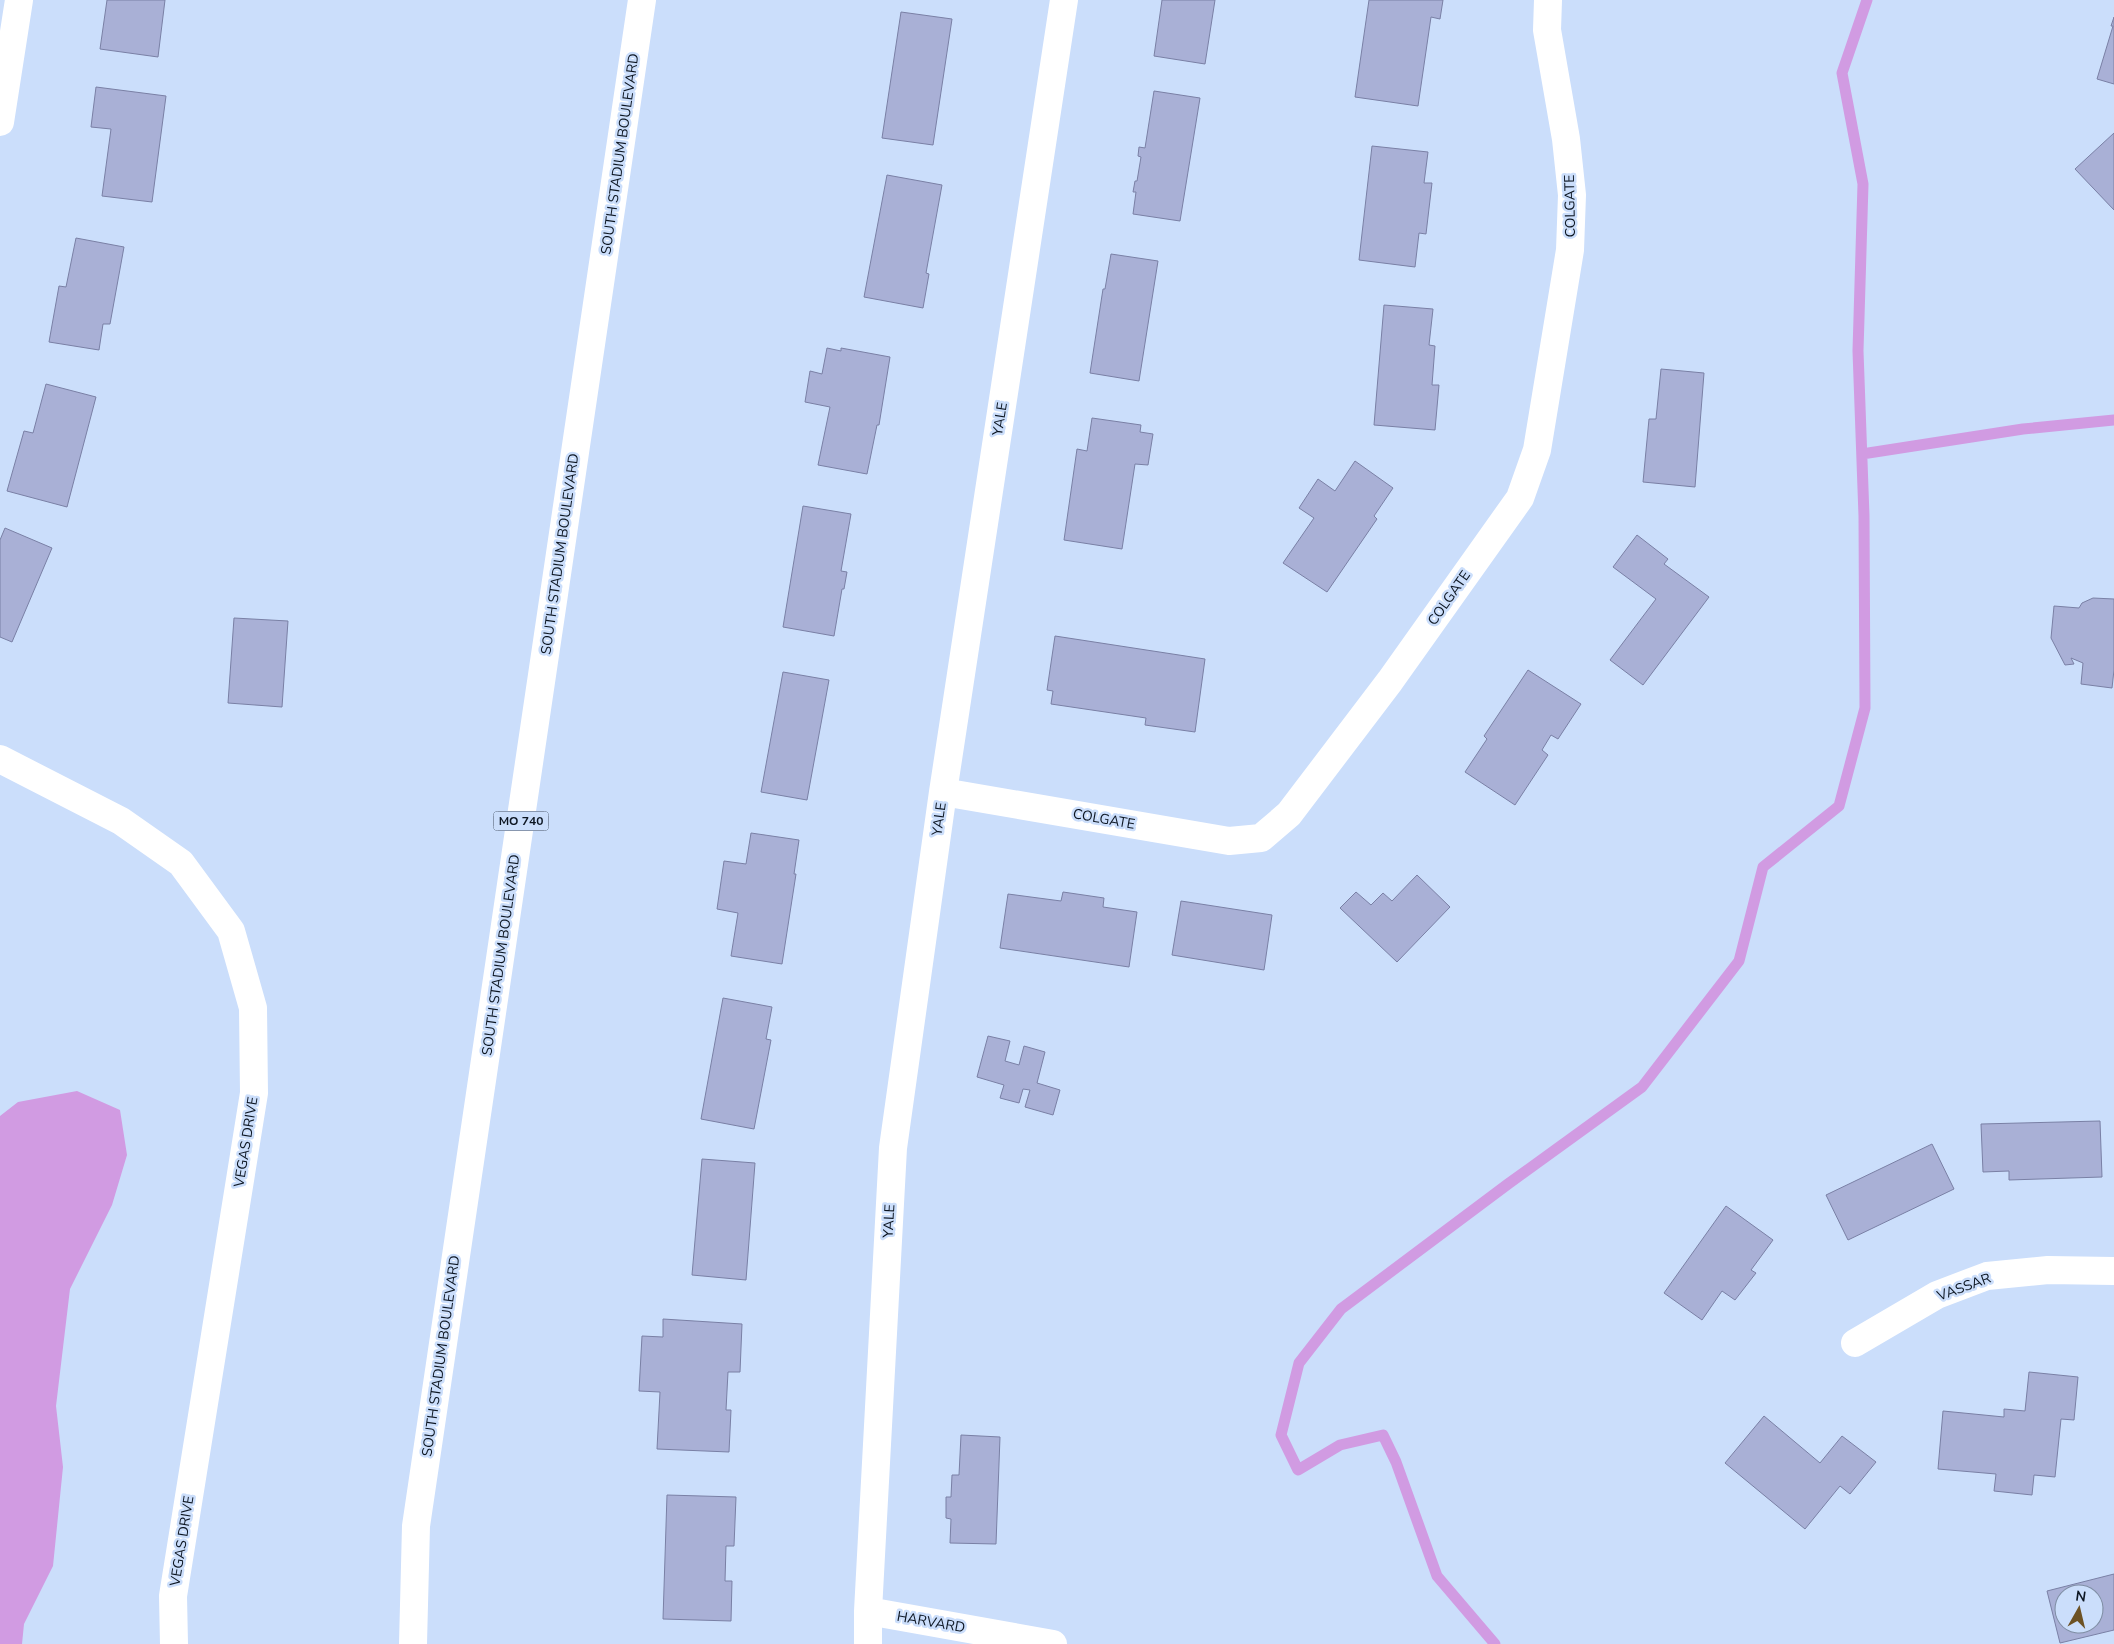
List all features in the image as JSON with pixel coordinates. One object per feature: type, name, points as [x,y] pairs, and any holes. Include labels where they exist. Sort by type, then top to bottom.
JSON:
[{"type":"street","points":[[0,122],[19,0]]},
{"type":"street","name":"SOUTH STADIUM BOULEVARD","points":[[413,1644],[416,1526],[642,0]]},
{"type":"street","name":"YALE","points":[[868,1644],[868,1611],[893,1148],[943,792],[1064,0]]},
{"type":"street","name":"COLGATE","points":[[943,792],[1229,841],[1261,838],[1289,814],[1390,681],[1520,498],[1537,450],[1570,250],[1572,195],[1566,140],[1548,30],[1548,0]]},
{"type":"street","name":"VEGAS DRIVE","points":[[0,758],[121,821],[181,863],[231,931],[253,1008],[254,1094],[173,1596],[174,1644]]},
{"type":"street","name":"VASSAR","points":[[1855,1343],[1937,1295],[1987,1276],[2048,1270],[2114,1271]]},
{"type":"street","name":"HARVARD","points":[[868,1611],[1053,1644]]},
{"type":"shaded area","points":[[77,1091],[120,1110],[127,1155],[112,1205],[70,1289],[56,1406],[63,1467],[53,1566],[24,1624],[22,1644],[0,1644],[0,1116],[18,1102]]},
{"type":"building","points":[[107,0],[165,0],[158,57],[100,49]]},
{"type":"building","points":[[1162,0],[1215,0],[1205,64],[1154,56]]},
{"type":"building","points":[[1369,0],[1443,0],[1440,19],[1431,17],[1418,106],[1355,97]]},
{"type":"building","points":[[901,12],[952,19],[933,145],[882,138]]},
{"type":"building","points":[[2114,17],[2114,84],[2097,79]]},
{"type":"building","points":[[96,87],[166,96],[152,202],[102,196],[111,129],[91,127]]},
{"type":"building","points":[[1154,91],[1200,98],[1180,221],[1133,214],[1136,192],[1133,192],[1141,157],[1138,156],[1139,147],[1145,148]]},
{"type":"building","points":[[2114,133],[2114,210],[2075,169]]},
{"type":"building","points":[[1372,146],[1428,152],[1424,183],[1432,183],[1426,234],[1419,233],[1415,267],[1359,260]]},
{"type":"building","points":[[887,175],[942,185],[926,273],[929,274],[923,308],[864,297]]},
{"type":"building","points":[[76,238],[124,247],[110,324],[103,324],[99,350],[49,342],[59,286],[66,287]]},
{"type":"building","points":[[1111,254],[1158,261],[1139,381],[1090,373],[1103,289],[1105,289]]},
{"type":"building","points":[[1384,305],[1433,309],[1429,345],[1435,346],[1432,385],[1439,385],[1435,430],[1374,425]]},
{"type":"building","points":[[827,348],[841,351],[841,348],[890,357],[879,425],[877,425],[867,474],[818,465],[830,407],[805,402],[810,371],[822,374]]},
{"type":"building","points":[[1661,369],[1704,373],[1695,487],[1643,482],[1649,419],[1656,419]]},
{"type":"building","points":[[46,384],[96,397],[67,507],[7,491],[24,431],[33,433]]},
{"type":"building","points":[[1092,418],[1141,425],[1140,432],[1153,434],[1148,465],[1135,464],[1122,549],[1064,540],[1077,449],[1087,451]]},
{"type":"building","points":[[1355,461],[1393,488],[1374,516],[1377,519],[1327,592],[1283,563],[1314,518],[1299,508],[1318,479],[1335,491]]},
{"type":"building","points":[[803,506],[851,514],[841,571],[847,572],[844,589],[842,589],[834,636],[783,627]]},
{"type":"building","points":[[5,528],[52,548],[12,642],[0,637],[0,540]]},
{"type":"building","points":[[1637,535],[1668,559],[1664,564],[1709,597],[1643,685],[1610,660],[1656,599],[1613,567]]},
{"type":"building","points":[[2093,598],[2114,599],[2114,670],[2112,688],[2081,684],[2083,663],[2071,658],[2074,664],[2065,665],[2051,638],[2054,606],[2079,608],[2082,603]]},
{"type":"building","points":[[234,618],[288,621],[282,707],[228,703]]},
{"type":"building","points":[[1055,636],[1205,659],[1195,732],[1145,725],[1146,718],[1051,704],[1053,691],[1047,690]]},
{"type":"building","points":[[1528,670],[1581,704],[1558,739],[1551,735],[1542,750],[1548,755],[1515,805],[1465,772],[1487,739],[1484,736]]},
{"type":"building","points":[[783,672],[829,680],[807,800],[761,792]]},
{"type":"building","points":[[751,833],[799,840],[794,874],[796,874],[782,964],[731,956],[738,913],[717,909],[724,861],[746,864]]},
{"type":"building","points":[[1417,875],[1450,907],[1397,962],[1340,908],[1356,892],[1371,905],[1383,893],[1392,901]]},
{"type":"building","points":[[1063,892],[1104,898],[1103,907],[1137,912],[1129,967],[1000,948],[1008,894],[1061,901]]},
{"type":"building","points":[[1181,901],[1272,915],[1264,970],[1172,955]]},
{"type":"building","points":[[723,998],[772,1007],[766,1039],[771,1040],[754,1129],[701,1119]]},
{"type":"building","points":[[988,1036],[1010,1041],[1005,1061],[1019,1065],[1024,1046],[1045,1052],[1037,1083],[1060,1090],[1053,1115],[1025,1107],[1030,1090],[1023,1089],[1019,1103],[1000,1098],[1004,1085],[977,1077]]},
{"type":"building","points":[[2100,1121],[2102,1177],[2009,1180],[2009,1171],[1983,1172],[1981,1124]]},
{"type":"building","points":[[1932,1144],[1954,1189],[1848,1240],[1826,1195]]},
{"type":"building","points":[[702,1159],[755,1163],[746,1280],[692,1275]]},
{"type":"building","points":[[1726,1206],[1773,1240],[1751,1270],[1756,1273],[1735,1300],[1722,1291],[1702,1320],[1664,1293]]},
{"type":"building","points":[[663,1319],[742,1324],[740,1372],[728,1372],[726,1410],[731,1410],[729,1452],[657,1449],[660,1392],[639,1391],[642,1336],[663,1337]]},
{"type":"building","points":[[2029,1372],[2078,1377],[2074,1420],[2061,1419],[2055,1477],[2034,1475],[2032,1495],[1994,1491],[1996,1474],[1938,1469],[1943,1411],[2004,1417],[2004,1409],[2025,1411]]},
{"type":"building","points":[[1764,1416],[1820,1463],[1842,1436],[1876,1462],[1850,1494],[1840,1486],[1805,1529],[1725,1463]]},
{"type":"building","points":[[961,1435],[1000,1437],[996,1544],[950,1543],[951,1519],[946,1518],[946,1497],[951,1497],[952,1475],[959,1475]]},
{"type":"building","points":[[667,1495],[736,1497],[734,1546],[726,1546],[725,1581],[732,1581],[731,1621],[663,1619]]},
{"type":"building","points":[[2114,1574],[2114,1630],[2104,1632],[2104,1584],[2075,1584]]},
{"type":"building","points":[[2054,1589],[2054,1619],[2047,1591]]},
{"type":"building","points":[[2058,1634],[2097,1634],[2060,1643]]},
{"type":"waterway","points":[[1495,1644],[1437,1576],[1396,1462],[1383,1435],[1340,1445],[1298,1470],[1281,1435],[1299,1363],[1341,1309],[1642,1087],[1739,961],[1763,867],[1839,806],[1865,708],[1864,516],[1858,351],[1863,184],[1842,73],[1867,0]]},
{"type":"waterway","points":[[1862,454],[2023,429],[2114,420]]}]
